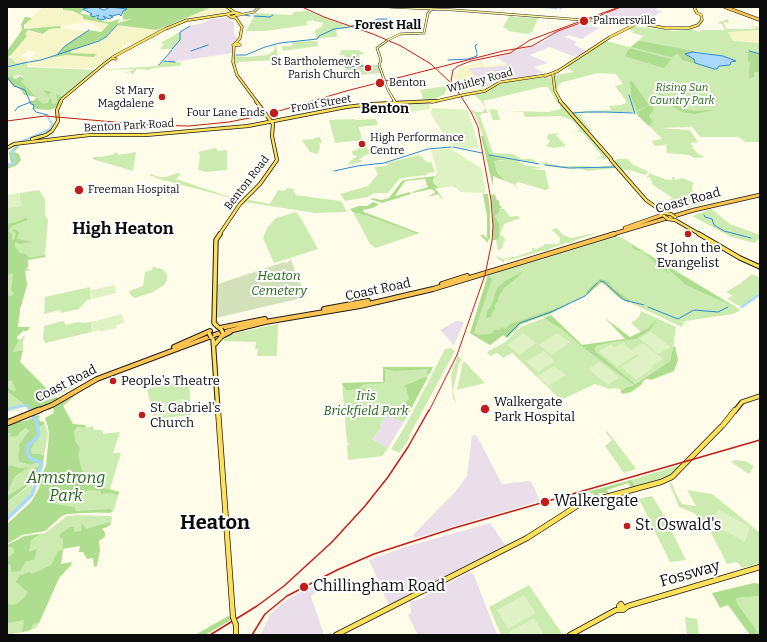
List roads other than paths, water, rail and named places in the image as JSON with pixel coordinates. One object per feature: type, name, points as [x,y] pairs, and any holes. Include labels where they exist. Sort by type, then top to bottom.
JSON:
[{"type":"highway","points":[[725,7],[760,20]]},
{"type":"highway","points":[[725,7],[760,20]]},
{"type":"highway","name":"Coast Road","points":[[283,317],[381,302],[453,284],[694,210],[760,194]]},
{"type":"highway","name":"Coast Road","points":[[7,422],[40,410],[98,379],[222,332],[283,317],[406,294],[693,209],[760,194]]},
{"type":"highway","points":[[608,234],[663,215]]},
{"type":"highway","points":[[619,233],[643,229]]},
{"type":"highway","points":[[442,284],[481,273]]},
{"type":"highway","points":[[322,309],[368,301]]},
{"type":"highway","points":[[221,332],[229,332],[283,317]]},
{"type":"highway","points":[[221,332],[283,317]]},
{"type":"highway","points":[[166,352],[211,336]]},
{"type":"highway","points":[[166,352],[211,336]]},
{"type":"main road","points":[[227,7],[232,12],[237,13],[239,16],[237,18],[243,29],[239,45],[234,54]]},
{"type":"main road","points":[[227,7],[230,15],[236,18],[242,28],[240,38],[234,45],[234,66],[239,78],[272,121]]},
{"type":"main road","points":[[230,15],[239,16],[251,13],[256,11],[259,7]]},
{"type":"main road","points":[[390,7],[640,23],[665,29],[691,28],[702,22],[703,13],[699,12],[694,7]]},
{"type":"main road","points":[[394,103],[396,102],[388,90],[379,66],[381,60],[377,48],[399,35],[424,32],[428,13],[434,9]]},
{"type":"main road","points":[[691,28],[702,21],[702,16],[699,12]]},
{"type":"main road","points":[[7,148],[51,132],[56,126],[58,119],[57,110],[60,102],[112,59],[165,29],[189,21],[237,13],[251,13]]},
{"type":"main road","points":[[112,59],[166,29],[189,21]]},
{"type":"main road","points":[[630,26],[640,23]]},
{"type":"main road","name":"Whitley Road","points":[[372,104],[430,102],[485,91],[498,82],[552,75],[608,38],[630,26],[640,23]]},
{"type":"main road","points":[[234,45],[239,45]]},
{"type":"main road","points":[[552,75],[555,91],[564,104],[611,160],[646,200],[668,219],[675,218]]},
{"type":"main road","name":"Front Street","points":[[272,121],[346,107],[372,104]]},
{"type":"main road","name":"Benton Park Road","points":[[20,143],[89,135],[122,136],[170,133],[248,126],[272,121]]},
{"type":"main road","name":"Benton Road","points":[[211,336],[215,243],[227,221],[240,202],[262,180],[274,163],[276,156],[272,136],[272,121]]},
{"type":"main road","points":[[7,145],[32,139]]},
{"type":"main road","points":[[663,215],[671,214],[675,218],[740,258],[760,268]]},
{"type":"main road","name":"Benton Road","points":[[215,243],[214,324],[221,332]]},
{"type":"main road","points":[[211,336],[221,332]]},
{"type":"main road","points":[[211,336],[221,332]]},
{"type":"main road","points":[[211,336],[233,617],[236,625],[236,635]]},
{"type":"main road","points":[[336,635],[473,567],[527,538],[580,504],[661,482],[672,477],[722,426],[741,403],[760,396]]},
{"type":"main road","name":"Fossway","points":[[570,635],[622,607],[760,567]]},
{"type":"water","points":[[101,7],[99,8],[104,10],[110,7],[127,9],[123,11],[121,16],[119,14],[113,16],[109,15],[113,17],[109,19],[103,16],[106,19],[101,20],[97,18],[99,15],[93,17],[90,15],[92,14],[83,9]]},
{"type":"water","points":[[692,52],[723,56],[736,61],[731,62],[730,65],[719,66],[717,69],[714,69],[695,63],[694,59],[685,54]]},
{"type":"waterway","points":[[528,7],[557,8]]},
{"type":"waterway","points":[[560,8],[566,7]]},
{"type":"waterway","points":[[244,15],[250,16]]},
{"type":"waterway","points":[[254,16],[270,17],[273,15]]},
{"type":"waterway","points":[[371,22],[378,19],[387,19]]},
{"type":"waterway","points":[[351,26],[365,24]]},
{"type":"waterway","points":[[57,55],[99,41],[106,37],[117,25]]},
{"type":"waterway","points":[[172,49],[180,40],[180,32],[190,26]]},
{"type":"waterway","points":[[236,55],[246,55],[265,47],[280,43],[317,39],[319,36],[334,29],[350,27]]},
{"type":"waterway","points":[[57,55],[65,46],[89,30]]},
{"type":"waterway","points":[[477,44],[475,46],[477,53]]},
{"type":"waterway","points":[[191,51],[208,45]]},
{"type":"waterway","points":[[159,65],[172,50]]},
{"type":"waterway","points":[[749,51],[760,54]]},
{"type":"waterway","points":[[448,60],[468,59],[477,56],[477,54]]},
{"type":"waterway","points":[[29,62],[57,55]]},
{"type":"waterway","points":[[164,61],[175,62]]},
{"type":"waterway","points":[[7,67],[28,62]]},
{"type":"waterway","points":[[345,67],[363,66]]},
{"type":"waterway","points":[[7,77],[14,86],[25,90],[30,102]]},
{"type":"waterway","points":[[629,95],[635,114]]},
{"type":"waterway","points":[[15,111],[18,107],[30,102]]},
{"type":"waterway","points":[[30,102],[34,105],[33,109],[36,112],[48,115]]},
{"type":"waterway","points":[[573,113],[586,112]]},
{"type":"waterway","points":[[587,112],[604,112]]},
{"type":"waterway","points":[[605,112],[633,113]]},
{"type":"waterway","points":[[7,166],[15,162],[12,152],[18,143],[50,129],[52,124],[48,117]]},
{"type":"waterway","points":[[334,171],[357,166],[384,163],[428,149],[451,147]]},
{"type":"waterway","points":[[453,147],[482,153]]},
{"type":"waterway","points":[[489,155],[539,164]]},
{"type":"waterway","points":[[545,165],[569,168]]},
{"type":"waterway","points":[[570,168],[615,167]]},
{"type":"waterway","points":[[704,215],[705,217],[712,219],[714,225],[724,231],[751,238]]},
{"type":"waterway","points":[[600,281],[604,282],[624,300],[644,305]]},
{"type":"waterway","points":[[507,336],[520,323],[551,312],[585,296],[597,283]]},
{"type":"waterway","points":[[7,291],[7,296]]},
{"type":"waterway","points":[[742,307],[760,294]]},
{"type":"waterway","points":[[648,307],[678,319],[694,310],[718,312],[728,307]]},
{"type":"waterway","points":[[7,409],[26,405],[31,411]]},
{"type":"waterway","points":[[7,519],[32,495],[42,463],[31,459],[27,453],[28,445],[37,438],[39,434],[37,423],[30,410]]},
{"type":"tram line","points":[[589,20],[621,7]]},
{"type":"tram line","points":[[279,111],[346,91],[503,51],[532,46],[558,31],[586,21]]},
{"type":"tram line","points":[[7,121],[45,116],[149,125],[189,126],[229,122],[265,115]]},
{"type":"tram line","points":[[252,635],[265,614],[287,596],[337,570],[374,554],[454,528],[760,440]]},
{"type":"railway","points":[[302,7],[324,17],[373,34],[401,46],[431,64],[453,85]]},
{"type":"railway","points":[[429,411],[457,355],[485,275],[492,241],[493,226],[491,200],[478,127],[471,112],[451,81],[453,70],[458,66],[471,61],[510,53],[530,40],[619,7]]},
{"type":"railway","points":[[210,635],[257,606],[284,586],[332,542],[365,506],[388,477],[408,447],[429,410]]},
{"type":"place","name":"Palmersville","points":[[584,21]]},
{"type":"place","name":"St Bartholemew's Parish Church","points":[[368,68]]},
{"type":"place","name":"Benton","points":[[380,83]]},
{"type":"place","name":"St Mary Magdalene","points":[[162,97]]},
{"type":"place","name":"Four Lane Ends","points":[[274,113]]},
{"type":"place","name":"High Performance Centre","points":[[362,144]]},
{"type":"place","name":"Freeman Hospital","points":[[79,190]]},
{"type":"place","name":"St John the Evangelist","points":[[688,234]]},
{"type":"place","name":"People's Theatre","points":[[113,381]]},
{"type":"place","name":"Walkergate Park Hospital","points":[[485,409]]},
{"type":"place","name":"St. Gabriel's Church","points":[[142,415]]},
{"type":"place","name":"Walkergate","points":[[545,502]]},
{"type":"place","name":"St. Oswald's","points":[[627,526]]},
{"type":"place","name":"Chillingham Road","points":[[304,587]]},
{"type":"district","name":"Forest Hall","points":[[388,25]]},
{"type":"district","name":"Benton","points":[[385,109]]},
{"type":"district","name":"High Heaton","points":[[123,229]]},
{"type":"district","name":"Heaton","points":[[215,523]]},
{"type":"park label","name":"Rising Sun Country Park","points":[[682,94]]},
{"type":"park label","name":"Heaton Cemetery","points":[[279,284]]},
{"type":"park label","name":"Iris Brickfield Park","points":[[366,404]]},
{"type":"park label","name":"Armstrong Park","points":[[66,488]]}]
